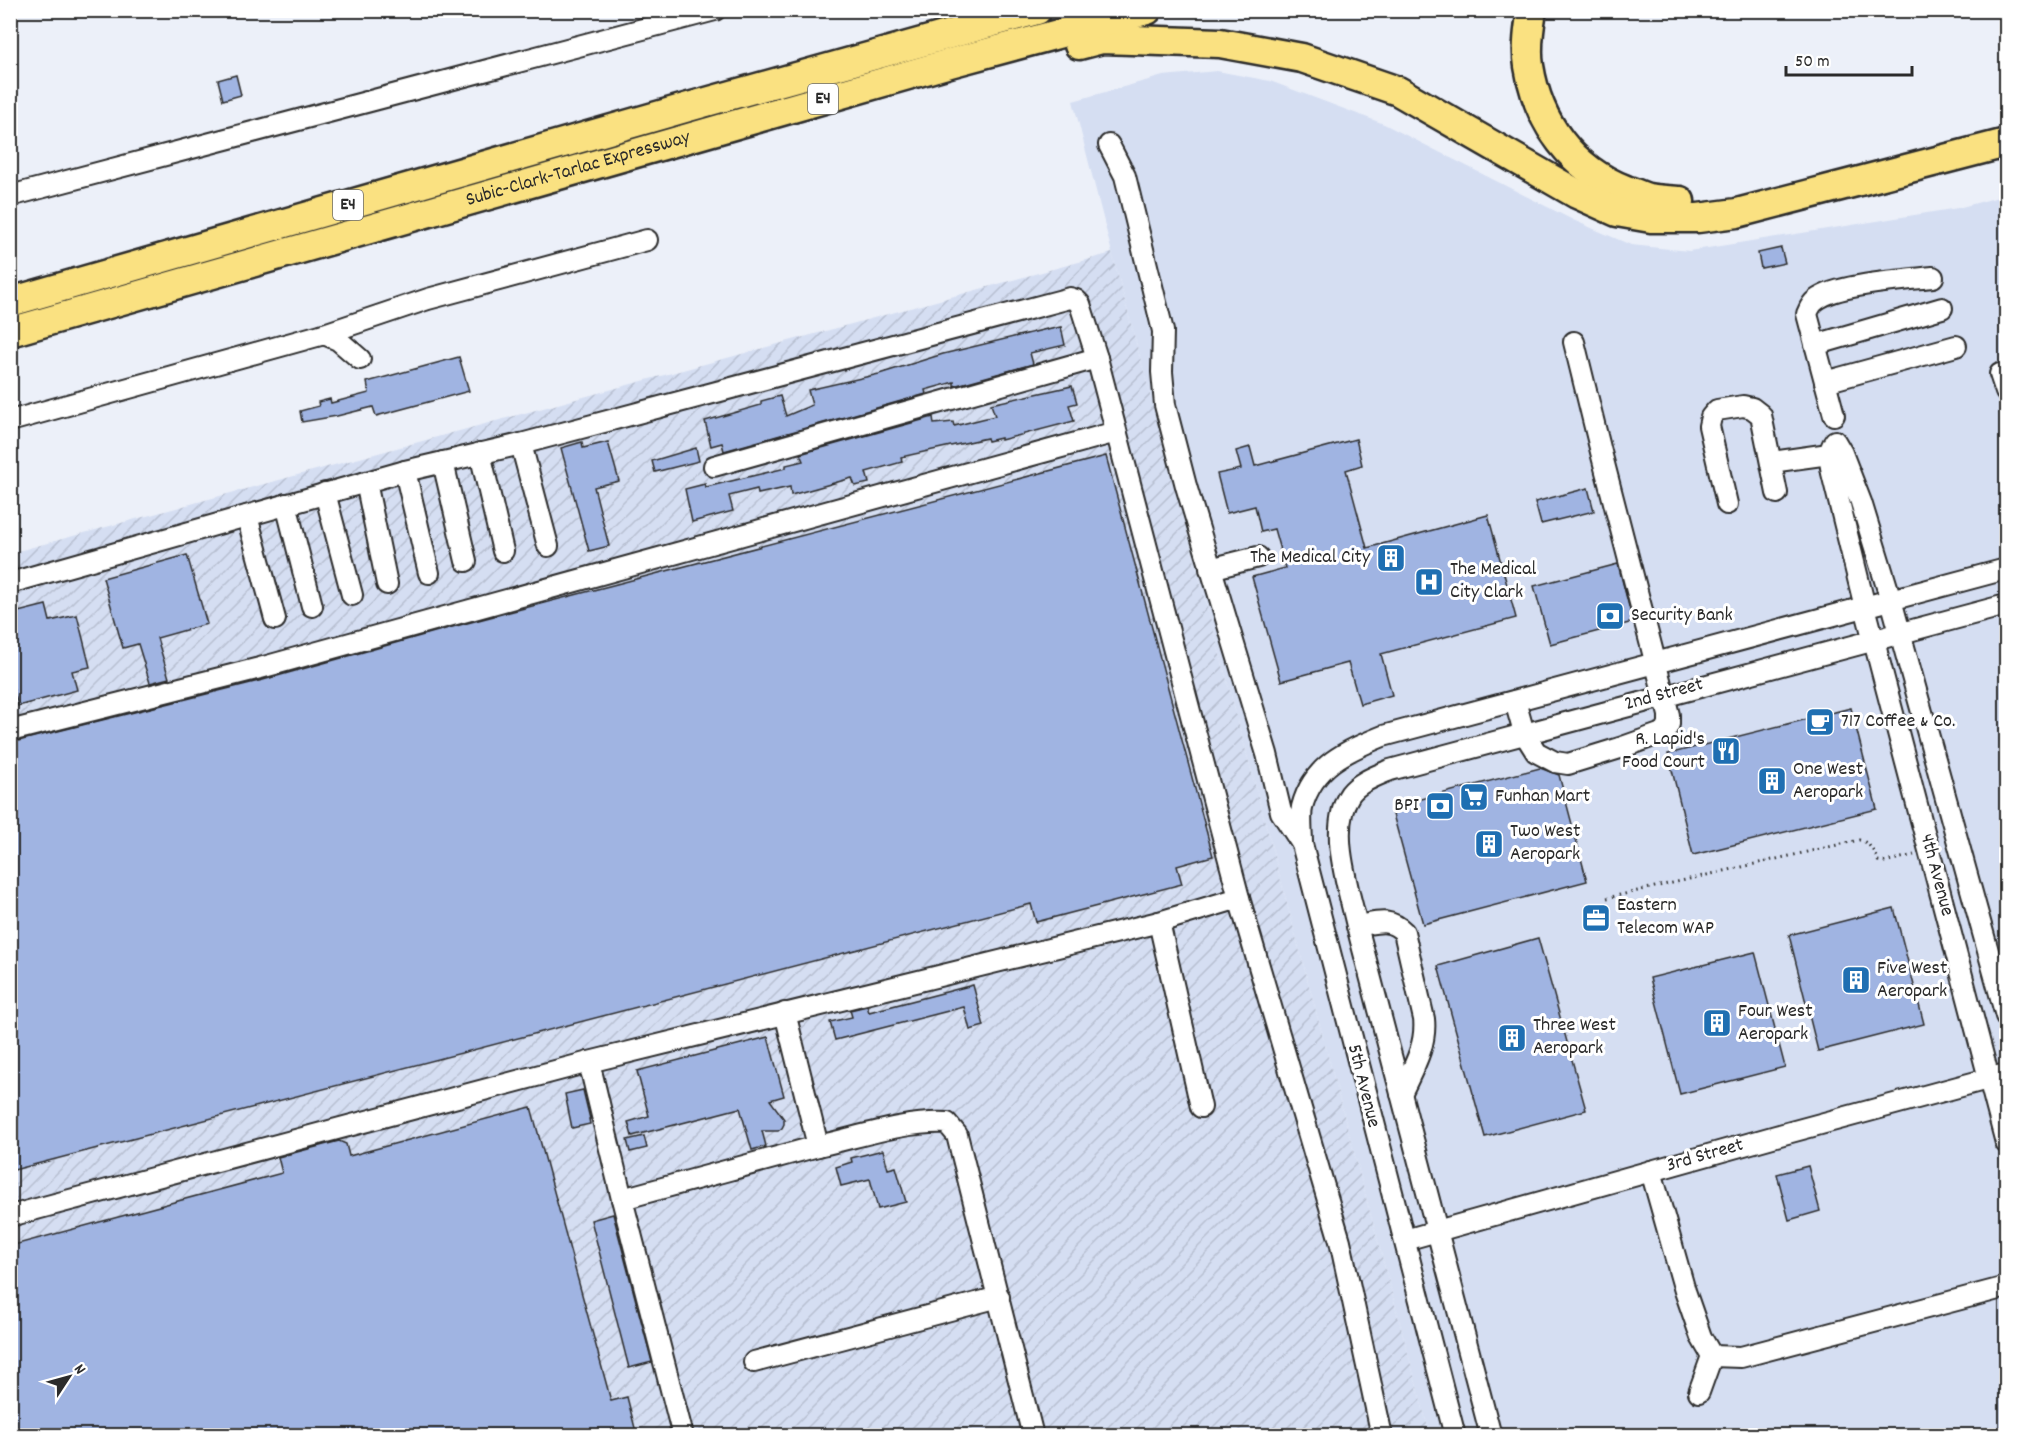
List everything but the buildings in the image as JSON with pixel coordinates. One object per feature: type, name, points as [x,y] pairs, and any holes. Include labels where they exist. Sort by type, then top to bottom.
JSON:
[{"type":"highway","points":[[944,50],[1009,10]]},
{"type":"highway","name":"Subic-Clark-Tarlac Expressway","points":[[10,332],[944,50],[1037,10]]},
{"type":"highway","name":"Subic-Clark-Tarlac Expressway","points":[[10,302],[685,108],[944,50],[1147,10]]},
{"type":"highway","points":[[1532,10],[1528,63],[1534,90],[1546,118],[1579,163],[1598,177],[1647,198],[1693,202],[1743,195],[2007,127]]},
{"type":"highway","points":[[944,50],[1021,60],[1102,39],[1220,43],[1302,58],[1398,92],[1577,194],[1617,212],[1651,218],[1698,218],[1737,213],[2007,143]]},
{"type":"street","points":[[10,196],[715,10]]},
{"type":"street","points":[[1109,145],[1125,176],[1163,332],[1162,372],[1165,405],[1186,486],[1267,754],[1281,812],[1302,844]]},
{"type":"street","points":[[10,421],[324,334],[428,299],[647,240]]},
{"type":"street","points":[[1834,415],[1807,314],[1811,305],[1822,296],[1847,289],[1933,277]]},
{"type":"street","points":[[10,583],[405,471],[520,444],[1070,298],[1076,300],[1080,304],[1097,358],[1239,898],[1340,1241],[1383,1436]]},
{"type":"street","points":[[1815,345],[1942,308]]},
{"type":"street","points":[[324,334],[338,340],[360,359]]},
{"type":"street","points":[[1515,701],[1524,733],[1536,752],[1555,762],[1568,764],[1665,732],[1669,724],[1669,715],[1575,342]]},
{"type":"street","points":[[1825,382],[1956,346]]},
{"type":"street","points":[[714,466],[1097,358]]},
{"type":"street","points":[[1727,504],[1709,426],[1711,417],[1717,410],[1743,406],[1752,408],[1761,415],[1777,492]]},
{"type":"street","points":[[10,731],[260,668],[1116,432]]},
{"type":"street","points":[[520,444],[548,546]]},
{"type":"street","points":[[480,453],[503,551]]},
{"type":"street","points":[[443,462],[466,561]]},
{"type":"street","points":[[1771,462],[1836,464]]},
{"type":"street","name":"4th Avenue","points":[[1836,464],[1860,502],[1891,600],[2007,1016]]},
{"type":"street","name":"4th Avenue","points":[[1836,464],[1865,607],[1930,851],[1998,1076],[2007,1143]]},
{"type":"street","points":[[405,471],[429,573]]},
{"type":"street","points":[[366,482],[387,584]]},
{"type":"street","points":[[325,493],[352,596]]},
{"type":"street","points":[[286,504],[312,606]]},
{"type":"street","points":[[247,516],[275,619]]},
{"type":"street","points":[[1210,569],[1258,557]]},
{"type":"street","name":"2nd Street","points":[[1339,747],[2007,569]]},
{"type":"street","name":"2nd Street","points":[[1342,815],[1351,794],[1367,780],[1390,770],[2007,605]]},
{"type":"street","name":"5th Avenue","points":[[1339,747],[1315,777],[1302,808],[1302,844],[1455,1436]]},
{"type":"street","points":[[1920,813],[1948,806]]},
{"type":"street","name":"5th Avenue","points":[[1342,815],[1339,841],[1357,926],[1491,1436]]},
{"type":"street","points":[[10,1216],[589,1062],[1159,922],[1239,898]]},
{"type":"street","points":[[1357,926],[1390,921],[1404,932],[1424,1019],[1425,1033],[1423,1045],[1401,1094]]},
{"type":"street","points":[[1159,922],[1201,1107]]},
{"type":"street","points":[[785,1013],[818,1146]]},
{"type":"street","points":[[589,1062],[683,1436]]},
{"type":"street","name":"3rd Street","points":[[1405,1240],[1998,1076]]},
{"type":"street","points":[[622,1198],[880,1131],[934,1122],[947,1123],[957,1135],[1033,1436]]},
{"type":"street","points":[[1652,1171],[1686,1291],[1701,1337],[1712,1356],[1699,1392]]},
{"type":"street","points":[[1712,1356],[1741,1357],[2007,1287]]},
{"type":"street","points":[[754,1362],[999,1297]]},
{"type":"path","points":[[1607,898],[1859,840],[1872,848],[1878,861],[1884,862],[1930,851]]},
{"type":"shaded area","points":[[1217,71],[1270,81],[1384,124],[1573,220],[1631,245],[1689,251],[1958,208],[2006,195],[2006,1435],[1430,1435],[1073,101],[1163,76]]},
{"type":"shaded area","points":[[1112,253],[1430,1435],[11,1436],[11,553]]},
{"type":"place","name":"The Medical City","points":[[1391,558]]},
{"type":"place","name":"The Medical City Clark","points":[[1429,582]]},
{"type":"place","name":"Security Bank","points":[[1610,616]]},
{"type":"place","name":"717 Coffee & Co.","points":[[1820,722]]},
{"type":"place","name":"R. Lapid's Food Court","points":[[1726,751]]},
{"type":"place","name":"One West Aeropark","points":[[1772,781]]},
{"type":"place","name":"Funhan Mart","points":[[1474,797]]},
{"type":"place","name":"BPI","points":[[1440,806]]},
{"type":"place","name":"Two West Aeropark","points":[[1489,844]]},
{"type":"place","name":"Eastern Telecom WAP","points":[[1596,918]]},
{"type":"place","name":"Five West Aeropark","points":[[1856,980]]},
{"type":"place","name":"Four West Aeropark","points":[[1717,1023]]},
{"type":"place","name":"Three West Aeropark","points":[[1512,1038]]}]
